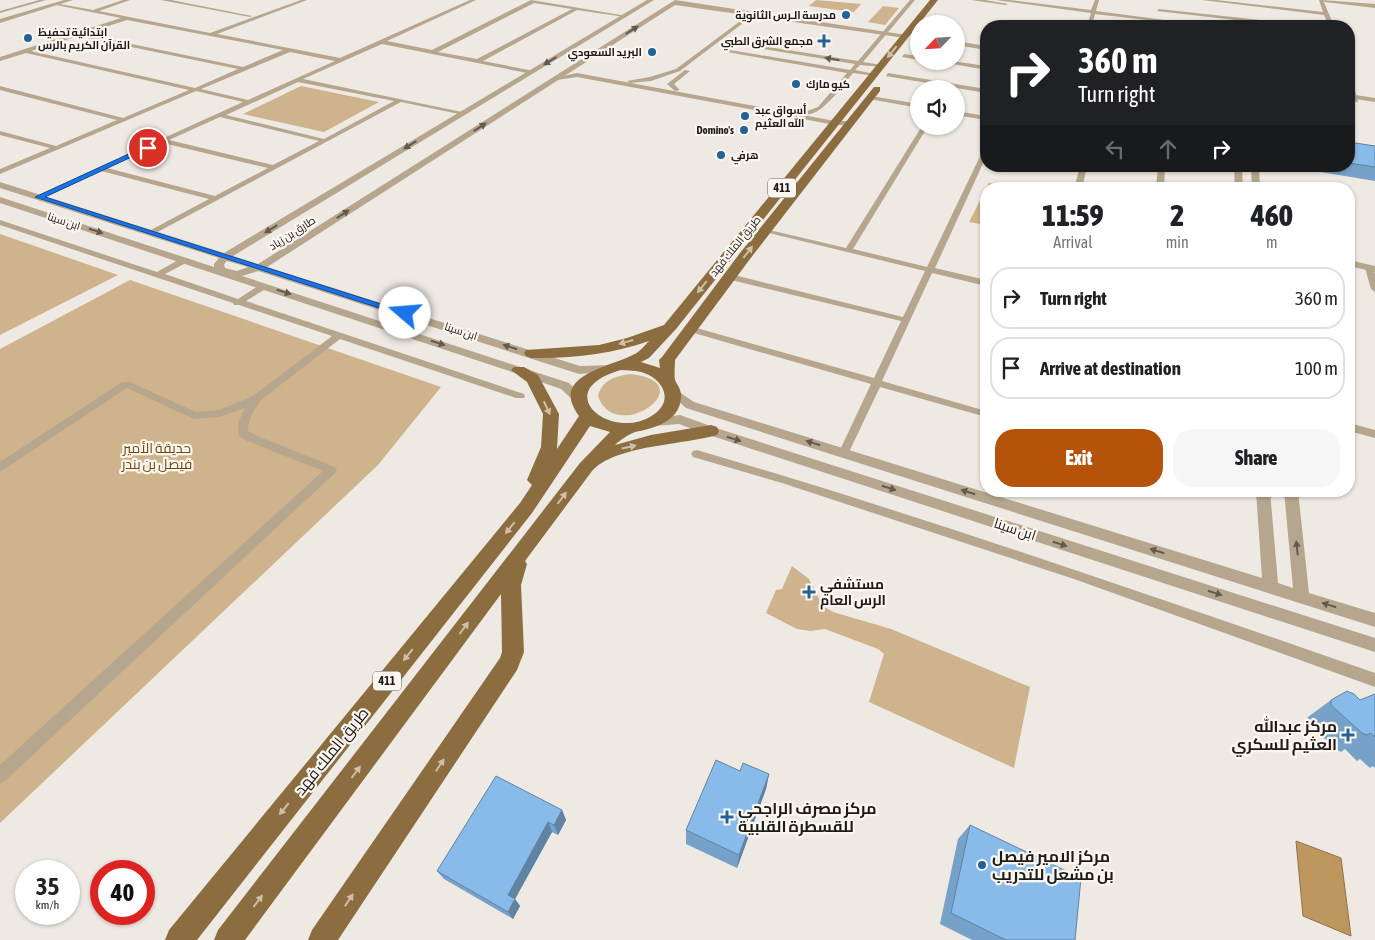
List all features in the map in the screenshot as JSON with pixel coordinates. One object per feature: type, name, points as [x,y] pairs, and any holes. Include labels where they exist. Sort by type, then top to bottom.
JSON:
[{"type":"main road","name":"طريق الملك فهد","points":[[925,15],[934,0]]},
{"type":"main road","name":"طريق الملك فهد","points":[[615,367],[644,355],[671,326],[836,121],[910,39]]},
{"type":"main road","name":"طريق الملك فهد","points":[[671,386],[667,360],[765,231],[871,98],[881,72],[904,56],[910,43]]},
{"type":"main road","points":[[532,354],[568,354],[604,349],[653,335],[671,326]]},
{"type":"main road","points":[[615,367],[648,367],[659,372],[671,386]]},
{"type":"main road","name":"411","points":[[615,367],[596,373],[587,380],[581,389],[583,407],[599,423],[613,428],[629,428],[654,422],[666,414],[673,404],[671,386]]},
{"type":"main road","points":[[519,370],[533,380],[551,414],[549,447],[526,508]]},
{"type":"main road","name":"طريق الملك فهد","points":[[179,940],[526,508],[583,407]]},
{"type":"main road","name":"طريق الملك فهد","points":[[228,940],[586,468],[611,439],[629,428]]},
{"type":"main road","points":[[586,468],[602,456],[620,449],[711,431]]},
{"type":"main road","points":[[322,940],[509,663],[513,652],[511,584],[523,550]]},
{"type":"street","points":[[0,12],[44,0]]},
{"type":"street","points":[[0,16],[70,0]]},
{"type":"street","points":[[92,11],[128,0]]},
{"type":"street","points":[[163,0],[250,16]]},
{"type":"street","points":[[202,33],[292,0]]},
{"type":"street","points":[[211,35],[305,0]]},
{"type":"street","points":[[38,197],[474,0]]},
{"type":"street","name":"طارق بن زياد","points":[[225,256],[651,0]]},
{"type":"street","points":[[805,113],[820,108],[913,0]]},
{"type":"street","points":[[973,0],[1093,13]]},
{"type":"street","points":[[998,0],[1138,20]]},
{"type":"street","points":[[1091,20],[1097,0]]},
{"type":"street","points":[[1157,20],[1160,0]]},
{"type":"street","points":[[1204,0],[1326,14]]},
{"type":"street","points":[[1328,20],[1323,0],[1375,4]]},
{"type":"street","points":[[1353,0],[1375,4]]},
{"type":"street","points":[[433,52],[534,1],[625,16]]},
{"type":"street","points":[[677,1],[756,15],[886,32]]},
{"type":"street","points":[[677,1],[910,36]]},
{"type":"street","name":"طارق بن زياد","points":[[223,273],[245,273],[260,267],[677,1]]},
{"type":"street","points":[[0,21],[57,2],[92,11],[340,60]]},
{"type":"street","points":[[478,61],[577,8]]},
{"type":"street","points":[[1159,10],[1243,20]]},
{"type":"street","points":[[677,90],[670,86],[672,83],[722,46],[756,15]]},
{"type":"street","points":[[0,59],[127,18]]},
{"type":"street","points":[[77,34],[244,70]]},
{"type":"street","points":[[382,42],[532,72]]},
{"type":"street","points":[[965,43],[980,45]]},
{"type":"street","points":[[625,81],[651,78],[678,70],[708,48],[736,44],[858,63],[881,72]]},
{"type":"street","points":[[730,52],[738,52],[745,48],[736,44]]},
{"type":"street","points":[[722,46],[730,52],[850,71],[881,72],[980,90]]},
{"type":"street","points":[[0,172],[289,50]]},
{"type":"street","points":[[26,51],[250,102]]},
{"type":"street","points":[[904,56],[910,57]]},
{"type":"street","points":[[965,65],[980,67]]},
{"type":"street","points":[[574,67],[579,72],[805,113],[836,121]]},
{"type":"street","points":[[557,78],[573,75],[851,123]]},
{"type":"street","points":[[297,80],[464,113]]},
{"type":"street","points":[[0,88],[123,120]]},
{"type":"street","points":[[871,98],[910,104]]},
{"type":"street","points":[[1355,99],[1375,102]]},
{"type":"street","points":[[152,233],[401,100]]},
{"type":"street","points":[[965,114],[980,117]]},
{"type":"street","points":[[220,115],[325,141]]},
{"type":"street","points":[[0,133],[56,148]]},
{"type":"street","points":[[848,251],[919,135]]},
{"type":"street","points":[[163,141],[276,168]]},
{"type":"street","points":[[844,452],[980,163]]},
{"type":"street","points":[[102,169],[217,199]]},
{"type":"street","name":"ابن سينا","points":[[0,185],[579,370],[615,367]]},
{"type":"street","name":"ابن سينا","points":[[0,200],[565,386],[583,407]]},
{"type":"street","points":[[0,222],[520,396]]},
{"type":"street","points":[[765,231],[980,282]]},
{"type":"street","points":[[223,273],[218,264],[225,256]]},
{"type":"street","points":[[1355,257],[1373,265]]},
{"type":"street","points":[[158,276],[185,260]]},
{"type":"street","points":[[1355,264],[1373,265]]},
{"type":"street","points":[[1373,265],[1375,289]]},
{"type":"street","points":[[730,277],[906,320]]},
{"type":"street","points":[[237,302],[264,286]]},
{"type":"street","points":[[690,329],[980,412]]},
{"type":"street","points":[[0,468],[126,384],[194,415],[205,416],[236,410],[257,398],[337,336]]},
{"type":"street","name":"ابن سينا","points":[[671,386],[690,405],[980,495]]},
{"type":"street","points":[[0,776],[330,470],[243,433],[242,423],[245,414],[257,398]]},
{"type":"street","name":"ابن سينا","points":[[654,422],[680,420],[1375,645]]},
{"type":"street","points":[[1355,429],[1375,434]]},
{"type":"street","points":[[697,454],[1076,574],[1375,680]]},
{"type":"street","name":"ابن سينا","points":[[986,497],[1375,620]]},
{"type":"street","points":[[1259,497],[1270,587]]},
{"type":"street","points":[[1292,497],[1302,597]]},
{"type":"green space","points":[[816,0],[861,4],[854,12],[809,6]]},
{"type":"green space","points":[[883,6],[899,8],[885,25],[868,22]]},
{"type":"green space","points":[[301,86],[379,102],[324,132],[243,114]]},
{"type":"green space","points":[[980,201],[980,224],[969,222]]},
{"type":"green space","points":[[0,234],[118,275],[0,335]]},
{"type":"green space","name":"حديقة الأمير فيصل بن بندر","points":[[130,280],[441,387],[378,465],[0,823],[0,349]]},
{"type":"green space","points":[[630,374],[651,379],[659,388],[658,398],[649,407],[636,414],[621,415],[607,410],[598,396],[603,386],[610,380]]},
{"type":"green space","points":[[792,566],[809,579],[823,606],[833,612],[891,629],[1030,687],[1014,768],[869,702],[884,654],[878,649],[825,629],[810,631],[797,629],[766,613],[776,590],[782,589]]},
{"type":"shaded area","points":[[1296,841],[1341,858],[1351,936],[1303,916]]},
{"type":"building","points":[[1355,143],[1375,146],[1375,167],[1355,164]]},
{"type":"building","points":[[1347,691],[1354,694],[1360,700],[1375,694],[1375,737],[1370,733],[1367,735],[1362,733],[1331,705],[1331,700]]},
{"type":"building","name":"مركز مصرف الراجحي للقسطرة القلبية","points":[[716,760],[740,771],[743,763],[769,774],[739,855],[686,830]]},
{"type":"building","points":[[496,776],[562,810],[554,825],[548,822],[508,895],[515,899],[508,912],[437,871]]},
{"type":"building","name":"مركز الامير فيصل بن مشعل للتدريب","points":[[970,825],[1081,878],[1075,940],[1006,940],[951,913]]},
{"type":"place","name":"مدرسة الـرس الثانوية","points":[[846,15]]},
{"type":"place","name":"ابتدائية تحفيظ القرآن الكريم بالرس","points":[[28,38]]},
{"type":"place","name":"مجمع الشرق الطبي","points":[[824,41]]},
{"type":"place","name":"البريد السعودي","points":[[652,52]]},
{"type":"place","name":"كيو مارك","points":[[796,84]]},
{"type":"place","name":"أسواق عبد الله العثيم","points":[[745,116]]},
{"type":"place","name":"Domino's","points":[[744,130]]},
{"type":"place","name":"هرفي","points":[[721,155]]},
{"type":"place","name":"مستشفي الرس العام","points":[[809,592]]},
{"type":"place","name":"مركز عبدالله العثيم للسكري","points":[[1348,735]]},
{"type":"place","name":"مركز مصرف الراجحي للقسطرة القلبية","points":[[727,817]]},
{"type":"place","name":"مركز الامير فيصل بن مشعل للتدريب","points":[[982,865]]},
{"type":"route","points":[[148,148],[38,197],[405,313]]}]
